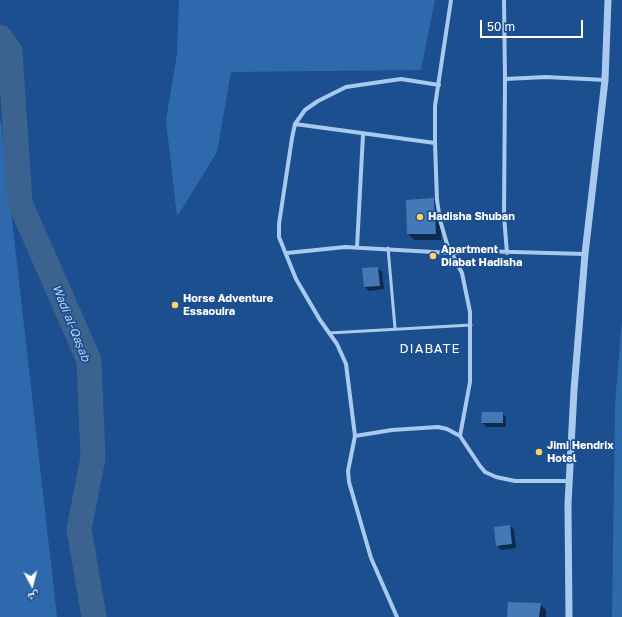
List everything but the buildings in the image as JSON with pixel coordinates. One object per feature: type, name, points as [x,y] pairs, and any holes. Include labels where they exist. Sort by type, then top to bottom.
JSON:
[{"type":"street","points":[[451,0],[435,106],[435,144],[437,200],[440,220],[446,244],[462,273],[471,325],[470,382],[460,436]]},
{"type":"street","points":[[504,0],[504,216],[507,253]]},
{"type":"street","points":[[569,617],[569,481],[585,254],[605,80],[608,0]]},
{"type":"street","points":[[505,79],[546,77],[605,80]]},
{"type":"street","points":[[397,617],[372,558],[350,489],[348,471],[355,436],[346,364],[337,344],[296,279],[287,253],[279,237],[279,224],[295,124],[305,110],[318,101],[346,87],[401,79],[438,85]]},
{"type":"street","points":[[295,124],[363,135],[435,144]]},
{"type":"street","points":[[357,247],[363,135]]},
{"type":"street","points":[[287,253],[321,248],[357,247],[451,253],[478,251],[585,254]]},
{"type":"street","points":[[355,436],[392,430],[438,427],[447,429],[460,436],[482,469],[496,477],[515,481],[569,481]]},
{"type":"lane","points":[[388,248],[395,328]]},
{"type":"lane","points":[[329,333],[395,328],[471,325]]},
{"type":"shaded area","points":[[179,0],[435,0],[421,70],[231,72],[217,152],[177,217],[166,120],[177,54]]},
{"type":"shaded area","points":[[0,121],[1,122],[57,617],[0,617]]},
{"type":"shaded area","points":[[622,319],[622,617],[612,617],[615,404]]},
{"type":"waterway","name":"Wadi al-Qaṣab","points":[[0,37],[10,51],[20,203],[89,360],[93,458],[79,529],[94,617]]},
{"type":"place","name":"Hadisha Shuban","points":[[420,217]]},
{"type":"place","name":"Apartment Diabat Hadisha","points":[[433,256]]},
{"type":"place","name":"Horse Adventure Essaouira","points":[[175,305]]},
{"type":"place","name":"Jimi Hendrix Hotel","points":[[539,452]]},
{"type":"district","name":"DIABATE","points":[[430,349]]}]
